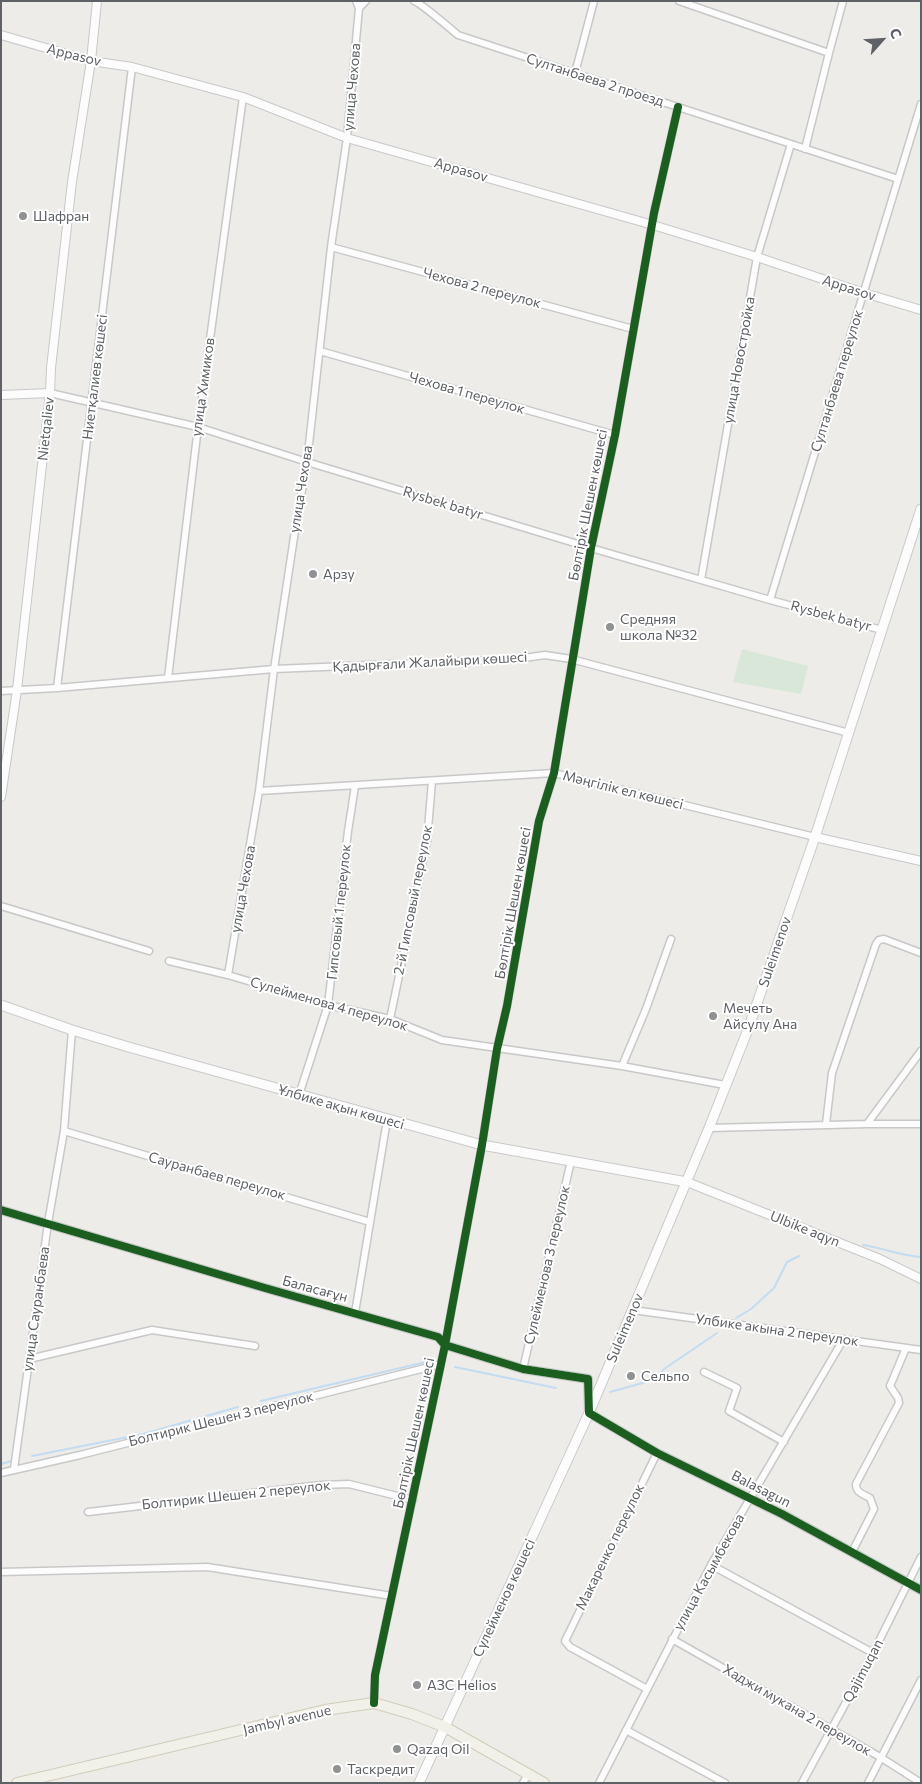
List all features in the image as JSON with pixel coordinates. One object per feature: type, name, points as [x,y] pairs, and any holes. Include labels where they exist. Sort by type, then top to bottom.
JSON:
[{"type":"main road","name":"Suleimenov","points":[[589,1413],[687,1182],[747,1032],[815,837],[921,509]]},
{"type":"main road","name":"Ұлбике ақын көшесі","points":[[1,1005],[72,1030],[387,1120],[482,1145],[687,1182]]},
{"type":"main road","name":"Сүлейменов көшесі","points":[[419,1783],[589,1413]]},
{"type":"main road","name":"Jambyl avenue","points":[[17,1783],[325,1710],[374,1703],[412,1714],[445,1727],[526,1778],[544,1783]]},
{"type":"street","name":"Nietqaliev","points":[[1,797],[17,690],[72,182],[91,61],[97,1]]},
{"type":"street","points":[[357,4],[366,1]]},
{"type":"street","points":[[575,73],[594,1]]},
{"type":"street","points":[[679,1],[828,53]]},
{"type":"street","points":[[805,148],[828,53],[843,1]]},
{"type":"street","name":"Султанбаева 2 проезд","points":[[418,2],[458,35],[898,179]]},
{"type":"street","name":"улица Чехова","points":[[228,975],[259,791],[274,669],[307,462],[331,247],[347,138],[357,4]]},
{"type":"street","name":"Appasov","points":[[1,35],[91,61],[132,67],[243,97],[347,138],[653,225],[921,310]]},
{"type":"street","name":"Ниетқалиев көшесі","points":[[57,688],[132,67]]},
{"type":"street","name":"улица Химиков","points":[[168,678],[198,427],[243,97]]},
{"type":"street","name":"Султанбаева переулок","points":[[770,600],[921,104]]},
{"type":"street","name":"Бөлтірік Шешен көшесі","points":[[374,1703],[375,1675],[445,1345],[482,1145],[496,1049],[507,1006],[539,821],[554,774],[571,659],[591,548],[615,434],[654,213],[678,107]]},
{"type":"street","name":"улица Новостройка","points":[[701,580],[757,257],[791,144]]},
{"type":"street","name":"Чехова 2 переулок","points":[[331,247],[633,329]]},
{"type":"street","name":"Чехова 1 переулок","points":[[320,352],[615,434]]},
{"type":"street","name":"Rysbek batyr","points":[[1,395],[50,392],[198,427],[591,548],[770,600],[882,630]]},
{"type":"street","name":"Қадырғали Жалайыри көшесі","points":[[1,690],[57,688],[274,669],[516,659],[545,655],[571,659],[849,733]]},
{"type":"street","name":"Мәңгілік ел көшесі","points":[[259,791],[554,774],[921,861]]},
{"type":"street","name":"2-й Гипсовый переулок","points":[[390,1019],[427,841],[432,781]]},
{"type":"street","name":"Гипсовый 1 переулок","points":[[299,1095],[328,1005],[355,786]]},
{"type":"street","points":[[1,906],[149,951]]},
{"type":"street","points":[[622,1066],[646,1009],[671,939]]},
{"type":"street","points":[[826,1124],[832,1073],[876,944],[879,940],[884,939],[921,953]]},
{"type":"street","name":"Сулейменова 4 переулок","points":[[169,961],[228,975],[328,1005],[390,1019],[442,1040],[622,1066],[725,1085]]},
{"type":"street","name":"улица Сауранбаева","points":[[14,1469],[48,1223],[64,1131],[72,1030]]},
{"type":"street","points":[[867,1124],[921,1051]]},
{"type":"street","points":[[355,1313],[387,1120]]},
{"type":"street","points":[[709,1128],[826,1124],[921,1124]]},
{"type":"street","name":"Сауранбаев переулок","points":[[64,1131],[370,1222]]},
{"type":"street","name":"Сулейменова 3 переулок","points":[[523,1369],[571,1161]]},
{"type":"street","name":"Ulbike aqyn","points":[[687,1182],[880,1259],[921,1279]]},
{"type":"street","name":"Баласағұн","points":[[1,1210],[265,1288],[438,1336],[445,1345],[523,1369],[588,1379],[589,1413]]},
{"type":"street","name":"Улбике акына 2 переулок","points":[[633,1310],[921,1350]]},
{"type":"street","points":[[29,1359],[152,1330],[255,1346]]},
{"type":"street","name":"улица Касымбекова","points":[[600,1783],[711,1564],[843,1340]]},
{"type":"street","points":[[852,1552],[874,1509],[870,1498],[859,1492],[856,1484],[899,1403],[890,1386],[906,1348]]},
{"type":"street","name":"Болтирик Шешен 3 переулок","points":[[1,1473],[80,1455],[441,1364]]},
{"type":"street","points":[[704,1372],[737,1388],[729,1411],[784,1442]]},
{"type":"street","name":"Balasagun","points":[[589,1413],[657,1453],[750,1498],[921,1590]]},
{"type":"street","name":"Макаренко переулок","points":[[647,1689],[570,1647],[565,1640],[657,1453]]},
{"type":"street","name":"Болтирик Шешен 2 переулок","points":[[88,1512],[321,1484],[349,1484],[413,1500]]},
{"type":"street","name":"Qajimuqan","points":[[802,1783],[873,1653],[921,1557]]},
{"type":"street","points":[[711,1564],[873,1653]]},
{"type":"street","points":[[1,1572],[207,1567],[392,1596]]},
{"type":"street","name":"Хаджи мукана 2 переулок","points":[[672,1639],[880,1757],[921,1783]]},
{"type":"street","points":[[868,1783],[921,1680]]},
{"type":"street","points":[[626,1730],[725,1783]]},
{"type":"green space","points":[[742,649],[808,666],[801,694],[733,682]]},
{"type":"waterway","points":[[863,1245],[921,1257]]},
{"type":"waterway","points":[[736,1318],[751,1309],[774,1288],[787,1262],[799,1256]]},
{"type":"waterway","points":[[610,1392],[657,1379],[664,1369],[717,1333]]},
{"type":"waterway","points":[[261,1401],[430,1361]]},
{"type":"waterway","points":[[455,1367],[556,1388]]},
{"type":"waterway","points":[[32,1456],[143,1434],[238,1407]]},
{"type":"waterway","points":[[1,1464],[12,1461]]},
{"type":"cycle path","points":[[374,1703],[375,1675],[445,1345],[539,821],[554,773],[591,548],[615,435],[654,213],[678,107]]},
{"type":"cycle path","points":[[1,1210],[438,1337],[445,1345],[523,1369],[588,1379],[589,1413],[657,1453],[782,1514],[921,1590]]},
{"type":"place","name":"Шафран","points":[[23,216]]},
{"type":"place","name":"Арзу","points":[[313,574]]},
{"type":"place","name":"Средняя школа №32","points":[[610,627]]},
{"type":"place","name":"Мечеть Айсулу Ана","points":[[713,1016]]},
{"type":"place","name":"Сельпо","points":[[631,1376]]},
{"type":"place","name":"АЗС Helios","points":[[417,1685]]},
{"type":"place","name":"Qazaq Oil","points":[[397,1749]]},
{"type":"place","name":"Таскредит","points":[[337,1769]]}]
